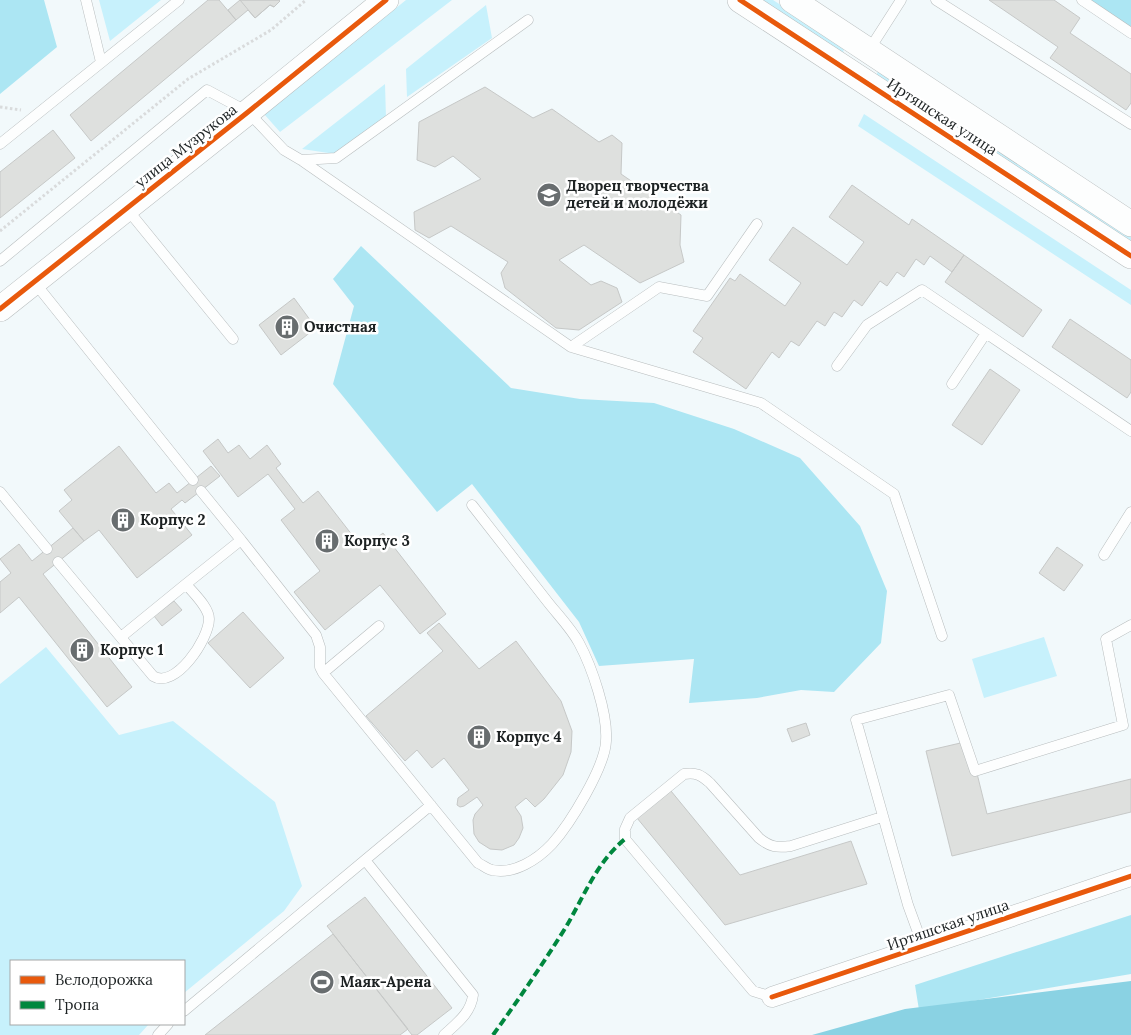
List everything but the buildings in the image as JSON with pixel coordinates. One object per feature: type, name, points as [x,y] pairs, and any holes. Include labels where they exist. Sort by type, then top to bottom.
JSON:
[{"type":"street","name":"улица Музрукова","points":[[0,309],[386,0]]},
{"type":"street","name":"Иртяшская улица","points":[[740,0],[1131,256]]},
{"type":"street","name":"Иртяшская улица","points":[[792,0],[1131,224]]},
{"type":"street","points":[[854,74],[869,51]]},
{"type":"street","name":"Иртяшская улица","points":[[772,997],[1131,876]]},
{"type":"lane","points":[[86,0],[102,62]]},
{"type":"lane","points":[[0,144],[179,0]]},
{"type":"lane","points":[[869,51],[901,0]]},
{"type":"lane","points":[[936,0],[1131,124]]},
{"type":"lane","points":[[1082,0],[1131,33]]},
{"type":"lane","points":[[301,160],[336,158],[528,20]]},
{"type":"lane","points":[[0,261],[207,90],[248,112],[284,150],[571,347],[761,403],[894,494],[942,636]]},
{"type":"lane","points":[[127,209],[233,339]]},
{"type":"lane","points":[[571,347],[659,288],[706,296],[756,224]]},
{"type":"lane","points":[[34,282],[193,480]]},
{"type":"lane","points":[[837,366],[867,326],[922,290],[1131,431]]},
{"type":"lane","points":[[952,384],[986,333]]},
{"type":"lane","points":[[201,491],[316,635],[320,647],[320,666],[323,674],[478,863],[491,870],[503,871],[516,868],[542,854],[565,828],[601,766],[606,741],[603,714],[596,683],[579,642],[472,505]]},
{"type":"lane","points":[[0,492],[47,549]]},
{"type":"lane","points":[[1104,554],[1131,512]]},
{"type":"lane","points":[[120,637],[240,540]]},
{"type":"lane","points":[[58,562],[157,679],[168,678],[194,656],[207,628],[209,619],[207,611],[186,584]]},
{"type":"lane","points":[[923,946],[908,905],[856,720],[949,695],[975,771],[1123,725],[1106,639],[1131,625]]},
{"type":"lane","points":[[323,674],[379,626]]},
{"type":"lane","points":[[772,997],[754,991],[625,839],[625,829],[630,818],[684,774],[694,772],[703,776],[710,783],[759,838],[769,845],[778,848],[791,846],[882,817]]},
{"type":"lane","points":[[185,1010],[431,805]]},
{"type":"lane","points":[[365,860],[473,995],[472,1004],[467,1014],[444,1035]]},
{"type":"lane","points":[[158,1035],[167,1025]]},
{"type":"path","points":[[0,231],[188,79],[270,30],[306,0]]},
{"type":"shaded area","points":[[0,0],[44,0],[57,47],[0,94]]},
{"type":"shaded area","points":[[99,0],[161,0],[110,41]]},
{"type":"shaded area","points":[[406,0],[452,0],[280,132],[264,114]]},
{"type":"shaded area","points":[[759,0],[773,0],[844,46],[843,55]]},
{"type":"shaded area","points":[[1087,0],[1131,0],[1131,33]]},
{"type":"shaded area","points":[[486,5],[492,38],[407,97],[406,69]]},
{"type":"shaded area","points":[[879,69],[1131,235],[1131,245],[875,78]]},
{"type":"shaded area","points":[[385,84],[386,118],[335,154],[302,149]]},
{"type":"shaded area","points":[[864,114],[1131,290],[1131,305],[858,126]]},
{"type":"shaded area","points":[[361,246],[511,388],[580,399],[654,403],[734,429],[800,458],[860,526],[887,591],[881,643],[834,692],[801,690],[757,698],[689,703],[694,659],[599,666],[579,622],[472,484],[437,512],[333,384],[354,306],[333,279]]},
{"type":"shaded area","points":[[1044,637],[1057,676],[984,698],[972,659]]},
{"type":"shaded area","points":[[46,647],[119,735],[173,721],[275,802],[302,886],[284,911],[185,992],[185,960],[10,960],[10,1025],[148,1025],[139,1035],[0,1035],[0,684]]},
{"type":"shaded area","points":[[1131,915],[1131,974],[919,1010],[915,985]]},
{"type":"shaded area","points":[[1131,981],[1131,1035],[812,1035],[905,1009]]},
{"type":"marked path","points":[[493,1035],[566,927],[606,858],[625,839]]},
{"type":"cycle path","points":[[0,309],[386,0]]},
{"type":"cycle path","points":[[740,0],[1131,256]]},
{"type":"cycle path","points":[[772,997],[1131,876]]},
{"type":"place","name":"Дворец творчества детей и молодёжи","points":[[549,195]]},
{"type":"place","name":"Очистная","points":[[287,327]]},
{"type":"place","name":"Корпус 2","points":[[123,520]]},
{"type":"place","name":"Корпус 3","points":[[327,541]]},
{"type":"place","name":"Корпус 1","points":[[82,650]]},
{"type":"place","name":"Корпус 4","points":[[479,737]]},
{"type":"place","name":"Маяк-Арена","points":[[322,982]]}]
